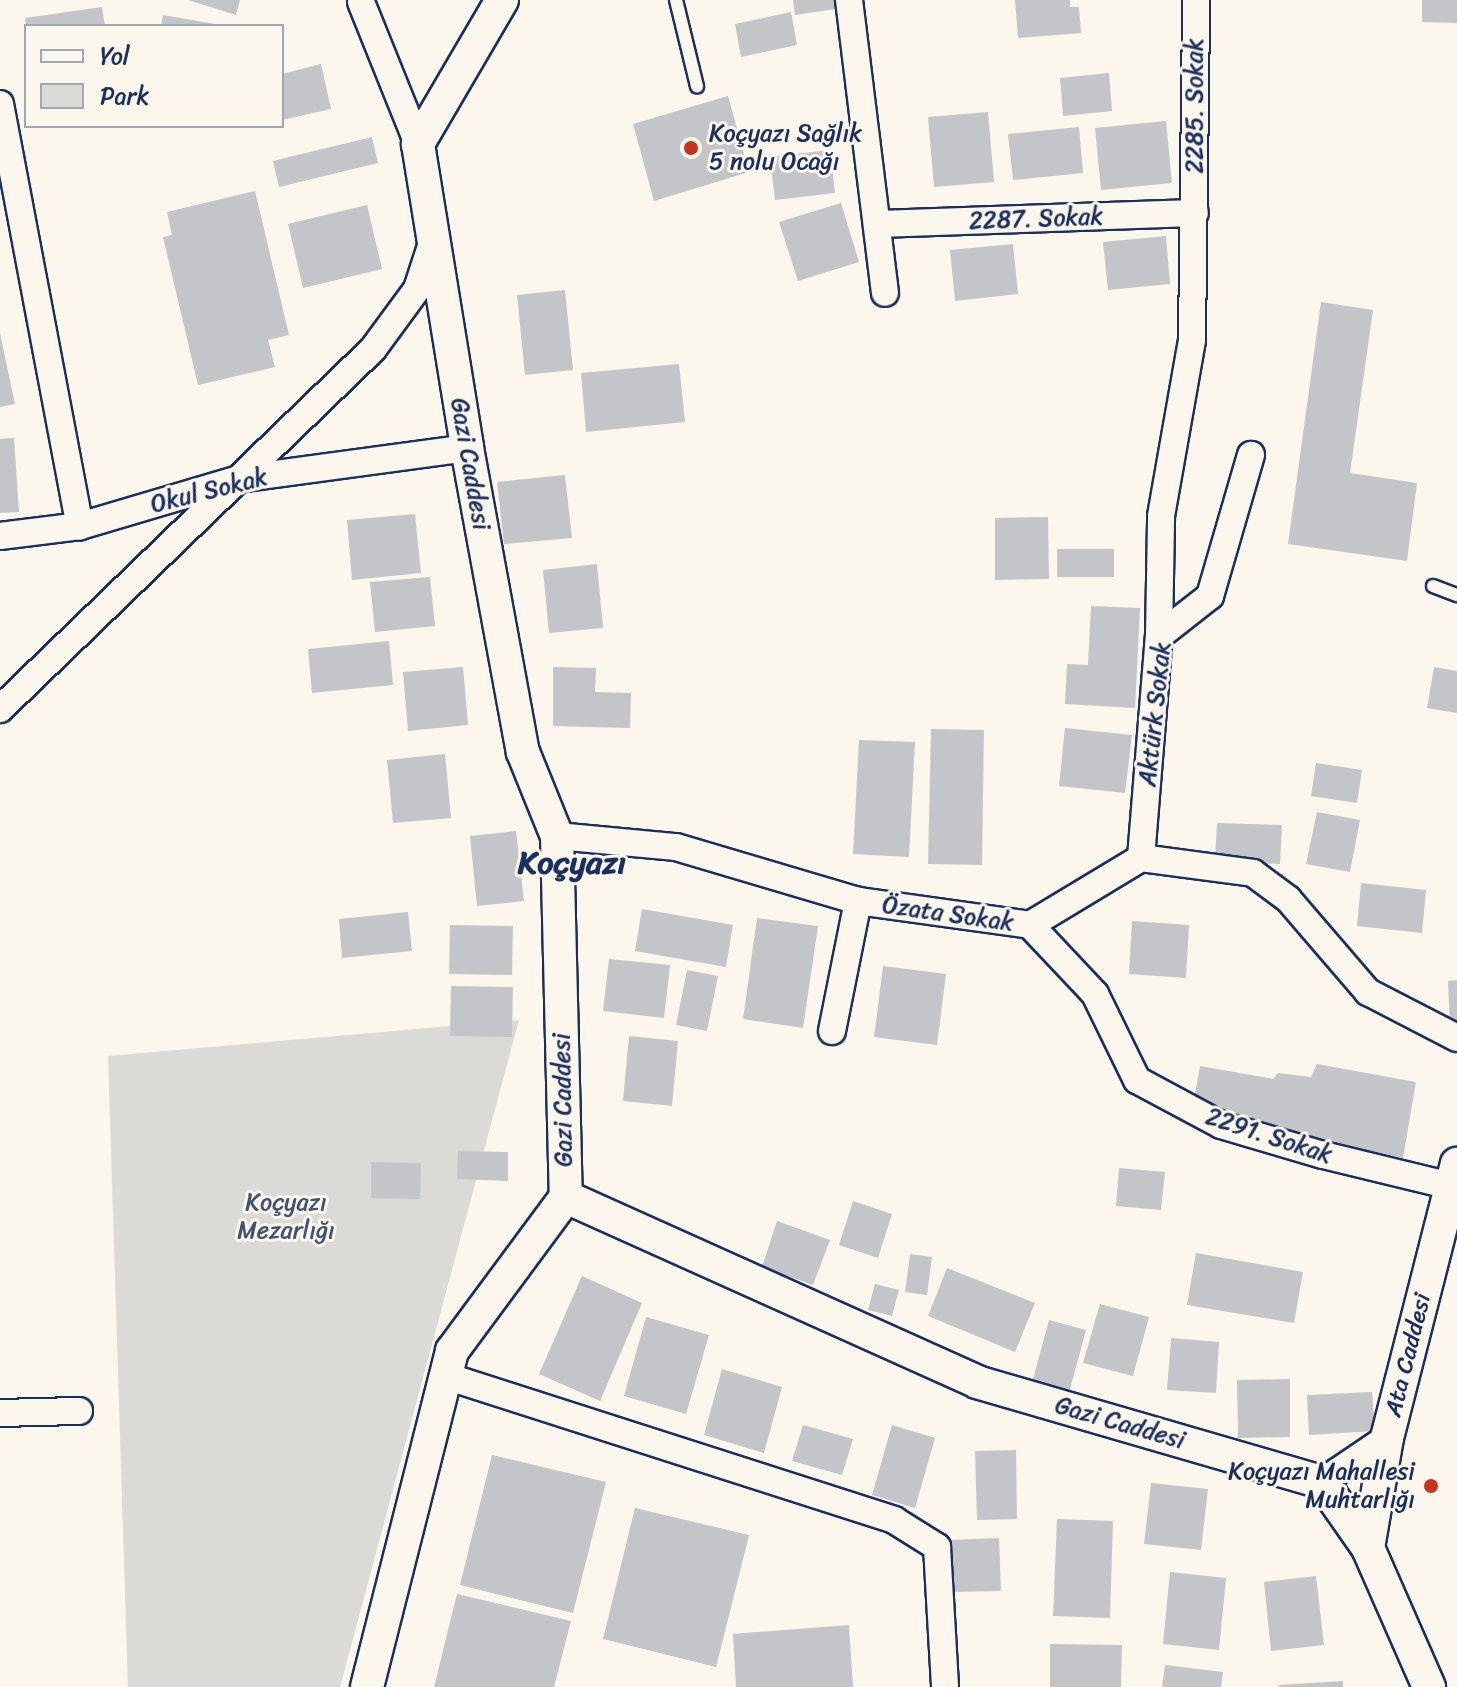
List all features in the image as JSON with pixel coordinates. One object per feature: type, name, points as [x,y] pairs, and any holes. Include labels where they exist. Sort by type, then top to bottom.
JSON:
[{"type":"street","points":[[418,144],[502,0]]},
{"type":"street","points":[[849,0],[885,293]]},
{"type":"street","name":"2285. Sokak","points":[[1159,636],[1161,516],[1192,340],[1196,0]]},
{"type":"street","points":[[363,1],[418,144]]},
{"type":"street","points":[[0,104],[80,526]]},
{"type":"street","name":"Gazi Caddesi","points":[[418,144],[467,448],[523,752],[557,836],[566,1197],[977,1382],[1322,1482]]},
{"type":"street","name":"2287. Sokak","points":[[877,224],[1195,213]]},
{"type":"street","points":[[0,709],[373,349],[417,289],[433,240]]},
{"type":"street","name":"Okul Sokak","points":[[0,536],[80,526],[239,479],[467,448]]},
{"type":"street","name":"Aktürk Sokak","points":[[1141,858],[1159,636],[1210,596],[1251,455]]},
{"type":"street","name":"Özata Sokak","points":[[557,836],[676,847],[858,901],[1030,925],[1141,858]]},
{"type":"street","points":[[1141,858],[1253,873],[1288,899],[1368,992],[1457,1038]]},
{"type":"street","points":[[832,1031],[858,901]]},
{"type":"street","name":"2291. Sokak","points":[[1030,925],[1095,994],[1137,1080],[1221,1125],[1323,1155],[1454,1175]]},
{"type":"street","name":"Ata Caddesi","points":[[1368,1548],[1387,1438],[1449,1233],[1454,1175]]},
{"type":"street","points":[[367,1687],[452,1351],[566,1197]]},
{"type":"street","points":[[446,1376],[894,1520],[937,1547],[945,1687]]},
{"type":"street","points":[[0,1413],[79,1411]]},
{"type":"street","points":[[1387,1438],[1322,1482],[1368,1548],[1429,1687]]},
{"type":"lane","points":[[676,0],[697,86]]},
{"type":"lane","points":[[1433,586],[1457,595]]},
{"type":"green space","name":"Koçyazı Mezarlığı","points":[[519,1020],[340,1687],[128,1687],[108,1056]]},
{"type":"building","points":[[188,0],[240,0],[236,15]]},
{"type":"building","points":[[793,0],[834,0],[836,9],[795,15]]},
{"type":"building","points":[[1015,0],[1070,0],[1070,7],[1079,7],[1081,33],[1018,38]]},
{"type":"building","points":[[1422,0],[1457,0],[1457,23],[1422,22]]},
{"type":"building","points":[[102,7],[105,24],[26,24],[25,18]]},
{"type":"building","points":[[791,12],[797,45],[741,57],[735,24]]},
{"type":"building","points":[[163,15],[215,24],[161,24]]},
{"type":"building","points":[[321,64],[331,109],[284,120],[284,73]]},
{"type":"building","points":[[1109,73],[1112,111],[1063,116],[1060,78]]},
{"type":"building","name":"Koçyazı Sağlık 5 nolu Ocağı","points":[[728,96],[749,172],[654,201],[633,124]]},
{"type":"building","points":[[988,112],[994,182],[934,187],[928,117]]},
{"type":"building","points":[[1166,121],[1172,183],[1101,190],[1095,128]]},
{"type":"building","points":[[1079,127],[1083,173],[1013,180],[1008,134]]},
{"type":"building","points":[[372,137],[378,163],[279,187],[273,161]]},
{"type":"building","points":[[830,150],[835,193],[775,200],[770,157]]},
{"type":"building","points":[[255,191],[289,335],[268,340],[275,367],[198,385],[163,237],[172,235],[167,212]]},
{"type":"building","points":[[841,203],[859,262],[798,281],[779,222]]},
{"type":"building","points":[[367,205],[382,269],[303,288],[288,224]]},
{"type":"building","points":[[1166,236],[1170,284],[1108,290],[1103,242]]},
{"type":"building","points":[[1013,244],[1018,294],[955,301],[950,250]]},
{"type":"building","points":[[565,290],[573,370],[525,375],[517,295]]},
{"type":"building","points":[[1321,302],[1373,310],[1350,473],[1417,483],[1407,561],[1288,544]]},
{"type":"building","points":[[0,333],[15,404],[0,407]]},
{"type":"building","points":[[679,364],[685,422],[586,432],[581,373]]},
{"type":"building","points":[[14,438],[19,512],[0,513],[0,439]]},
{"type":"building","points":[[565,475],[572,538],[504,544],[497,482]]},
{"type":"building","points":[[415,514],[421,573],[352,580],[347,520]]},
{"type":"building","points":[[1048,517],[1049,579],[995,580],[995,518]]},
{"type":"building","points":[[1057,549],[1114,549],[1114,577],[1057,577]]},
{"type":"building","points":[[597,564],[603,628],[549,633],[543,570]]},
{"type":"building","points":[[430,577],[435,626],[375,632],[370,582]]},
{"type":"building","points":[[1091,606],[1140,608],[1135,708],[1065,704],[1067,664],[1088,665]]},
{"type":"building","points":[[389,641],[393,685],[312,693],[308,649]]},
{"type":"building","points":[[463,667],[468,725],[408,731],[403,672]]},
{"type":"building","points":[[553,667],[596,668],[595,692],[631,693],[630,728],[553,726]]},
{"type":"building","points":[[1434,667],[1457,671],[1457,713],[1427,708]]},
{"type":"building","points":[[1065,728],[1132,735],[1125,793],[1059,786]]},
{"type":"building","points":[[931,729],[984,730],[982,865],[928,864]]},
{"type":"building","points":[[859,740],[915,742],[909,857],[853,854]]},
{"type":"building","points":[[445,754],[451,818],[393,823],[387,760]]},
{"type":"building","points":[[1316,763],[1362,770],[1357,803],[1311,796]]},
{"type":"building","points":[[1317,812],[1360,820],[1350,872],[1306,864]]},
{"type":"building","points":[[1217,823],[1282,825],[1280,864],[1215,861]]},
{"type":"building","points":[[516,831],[524,901],[477,906],[470,836]]},
{"type":"building","points":[[1361,883],[1426,890],[1422,933],[1357,926]]},
{"type":"building","points":[[642,909],[733,925],[726,967],[635,951]]},
{"type":"building","points":[[408,912],[412,951],[342,958],[339,919]]},
{"type":"building","points":[[757,918],[818,926],[803,1028],[743,1019]]},
{"type":"building","points":[[1132,921],[1189,925],[1186,978],[1129,974]]},
{"type":"building","points":[[450,925],[513,926],[512,975],[449,974]]},
{"type":"building","points":[[609,959],[670,965],[664,1018],[603,1011]]},
{"type":"building","points":[[883,966],[946,974],[937,1045],[874,1037]]},
{"type":"building","points":[[687,970],[718,976],[707,1031],[676,1025]]},
{"type":"building","points":[[1457,980],[1457,1027],[1450,1027],[1448,981]]},
{"type":"building","points":[[451,986],[513,987],[512,1037],[450,1036]]},
{"type":"building","points":[[629,1036],[678,1041],[672,1106],[623,1101]]},
{"type":"building","points":[[1317,1064],[1416,1082],[1403,1158],[1262,1127],[1222,1112],[1195,1094],[1200,1066],[1273,1079],[1278,1073],[1311,1077]]},
{"type":"building","points":[[458,1151],[508,1152],[508,1181],[457,1179]]},
{"type":"building","points":[[371,1162],[421,1163],[420,1199],[371,1198]]},
{"type":"building","points":[[1119,1168],[1165,1172],[1161,1210],[1116,1206]]},
{"type":"building","points":[[853,1201],[892,1214],[878,1258],[839,1245]]},
{"type":"building","points":[[777,1221],[830,1240],[813,1285],[762,1267]]},
{"type":"building","points":[[1196,1253],[1303,1272],[1294,1323],[1187,1305]]},
{"type":"building","points":[[910,1254],[932,1257],[927,1295],[905,1292]]},
{"type":"building","points":[[947,1268],[1035,1303],[1015,1352],[928,1316]]},
{"type":"building","points":[[582,1276],[642,1303],[600,1401],[539,1374]]},
{"type":"building","points":[[875,1284],[899,1290],[892,1316],[868,1310]]},
{"type":"building","points":[[1100,1304],[1149,1317],[1133,1376],[1083,1363]]},
{"type":"building","points":[[646,1317],[709,1335],[686,1414],[624,1396]]},
{"type":"building","points":[[1049,1320],[1086,1330],[1069,1393],[1032,1383]]},
{"type":"building","points":[[1171,1338],[1219,1342],[1216,1393],[1167,1390]]},
{"type":"building","points":[[722,1369],[782,1387],[764,1453],[704,1435]]},
{"type":"building","points":[[1290,1379],[1290,1437],[1238,1438],[1237,1380]]},
{"type":"building","points":[[1372,1392],[1375,1431],[1309,1435],[1307,1395]]},
{"type":"building","points":[[803,1425],[853,1439],[842,1475],[792,1461]]},
{"type":"building","points":[[892,1425],[935,1438],[915,1508],[872,1495]]},
{"type":"building","points":[[1016,1450],[1017,1519],[977,1520],[975,1451]]},
{"type":"building","points":[[492,1455],[606,1482],[573,1613],[460,1585]]},
{"type":"building","points":[[1151,1483],[1208,1489],[1201,1550],[1144,1544]]},
{"type":"building","points":[[635,1508],[749,1535],[716,1667],[603,1639]]},
{"type":"building","points":[[1057,1519],[1113,1521],[1110,1618],[1053,1616]]},
{"type":"building","points":[[999,1538],[1001,1591],[950,1592],[949,1540]]},
{"type":"building","points":[[1170,1572],[1226,1578],[1219,1650],[1163,1644]]},
{"type":"building","points":[[1316,1576],[1324,1645],[1271,1651],[1264,1582]]},
{"type":"building","points":[[457,1594],[571,1621],[554,1687],[434,1687]]},
{"type":"building","points":[[849,1625],[853,1687],[736,1687],[733,1634]]},
{"type":"building","points":[[1050,1644],[1122,1645],[1121,1687],[1050,1687]]},
{"type":"building","points":[[1165,1665],[1223,1672],[1221,1687],[1162,1687]]},
{"type":"building","points":[[1343,1681],[1343,1687],[1279,1687],[1279,1685]]},
{"type":"place","name":"Koçyazı Sağlık 5 nolu Ocağı","points":[[691,148]]},
{"type":"place","name":"Koçyazı Mahallesi Muhtarlığı","points":[[1431,1486]]},
{"type":"district","name":"Koçyazı","points":[[572,863]]}]
